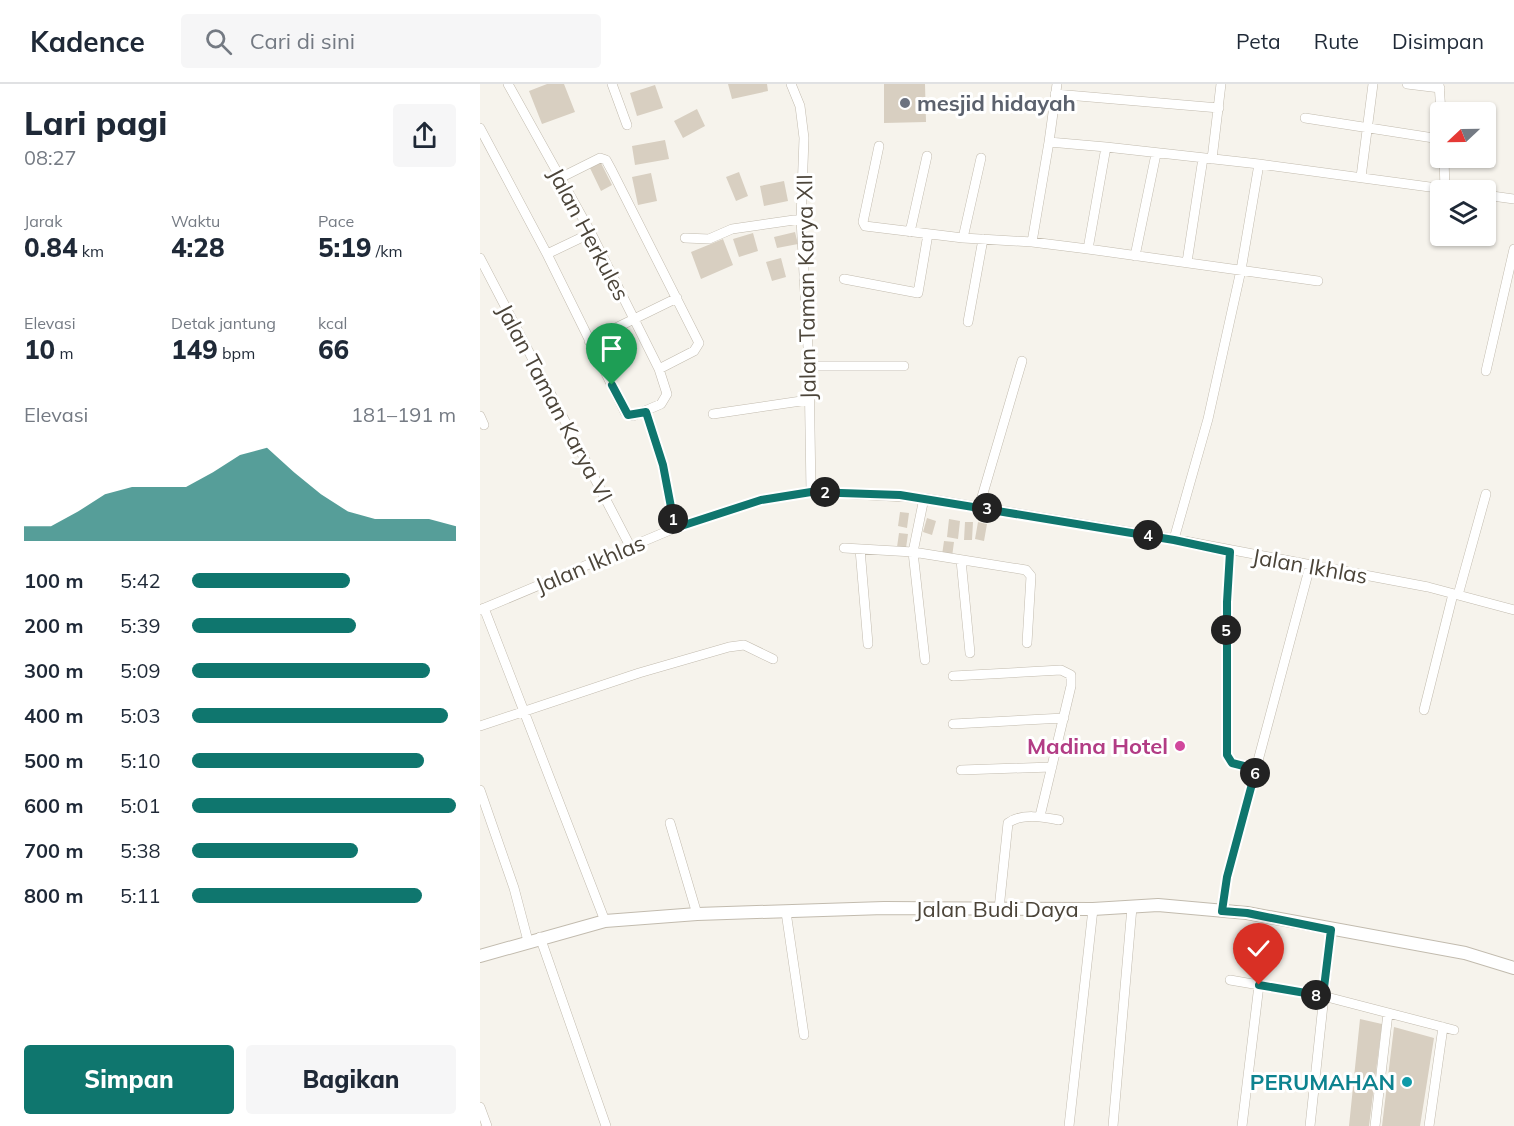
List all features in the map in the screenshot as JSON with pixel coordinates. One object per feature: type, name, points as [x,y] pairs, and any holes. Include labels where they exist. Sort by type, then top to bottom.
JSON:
[{"type":"street","name":"Jalan Herkules","points":[[508,84],[591,233],[659,369],[667,394],[661,404],[646,412]]},
{"type":"street","points":[[612,84],[627,125]]},
{"type":"street","name":"Jalan Taman Karya XII","points":[[791,84],[803,122],[801,219],[809,366],[811,492]]},
{"type":"street","points":[[1187,262],[1219,108],[1221,84]]},
{"type":"street","points":[[1361,177],[1373,84]]},
{"type":"street","points":[[1407,84],[1439,86],[1440,102]]},
{"type":"street","points":[[1032,242],[1056,89],[1219,108]]},
{"type":"street","points":[[1305,118],[1430,137]]},
{"type":"street","points":[[480,128],[547,254],[625,412],[633,416],[646,412],[663,465],[675,528]]},
{"type":"street","points":[[1049,142],[1259,164],[1430,187]]},
{"type":"street","points":[[879,146],[864,224],[870,228],[963,238],[1032,242],[1318,281]]},
{"type":"street","points":[[1088,249],[1106,147]]},
{"type":"street","points":[[1135,256],[1156,154]]},
{"type":"street","points":[[910,232],[927,156]]},
{"type":"street","points":[[560,178],[603,158],[677,298],[699,346],[659,369]]},
{"type":"street","points":[[963,238],[981,158]]},
{"type":"street","points":[[1174,540],[1208,419],[1240,270],[1259,164]]},
{"type":"street","points":[[1496,197],[1514,199]]},
{"type":"street","points":[[686,238],[709,239],[732,229],[801,219]]},
{"type":"street","points":[[547,254],[591,233]]},
{"type":"street","points":[[844,279],[918,293],[928,234]]},
{"type":"street","points":[[968,322],[983,239]]},
{"type":"street","points":[[1486,371],[1514,249]]},
{"type":"street","name":"Jalan Taman Karya VI","points":[[480,258],[631,548]]},
{"type":"street","points":[[589,341],[677,298]]},
{"type":"street","points":[[979,507],[1022,361]]},
{"type":"street","points":[[809,366],[904,366]]},
{"type":"street","points":[[713,414],[808,400]]},
{"type":"street","name":"Jalan Ikhlas","points":[[482,609],[675,528],[761,500],[811,492],[924,498],[979,507],[1310,566],[1456,595],[1514,610]]},
{"type":"street","points":[[1424,710],[1486,494]]},
{"type":"street","points":[[924,498],[913,552],[925,660]]},
{"type":"street","points":[[844,548],[913,552],[1029,572],[1031,576],[1028,644]]},
{"type":"street","points":[[860,549],[868,644]]},
{"type":"street","points":[[1230,552],[1227,602],[1227,755],[1232,763],[1256,769]]},
{"type":"street","points":[[962,560],[970,653]]},
{"type":"street","points":[[1222,911],[1227,877],[1310,566]]},
{"type":"street","points":[[482,609],[525,711],[605,921]]},
{"type":"street","points":[[480,726],[729,646],[744,645],[773,658]]},
{"type":"street","points":[[953,676],[1066,671],[1072,679],[1040,816]]},
{"type":"street","points":[[953,723],[1064,718]]},
{"type":"street","points":[[961,770],[1052,767]]},
{"type":"street","points":[[480,790],[514,888],[606,1126]]},
{"type":"street","points":[[999,909],[1008,823],[1012,819],[1040,816],[1059,820]]},
{"type":"street","points":[[670,824],[697,914]]},
{"type":"street","name":"Jalan Budi Daya","points":[[480,957],[534,939],[605,921],[697,914],[1093,909],[1158,905],[1247,913],[1465,953],[1514,968]]},
{"type":"street","points":[[1113,1126],[1132,907]]},
{"type":"street","points":[[1069,1126],[1093,909]]},
{"type":"street","points":[[786,912],[804,1035]]},
{"type":"street","points":[[1310,1126],[1331,930]]},
{"type":"street","points":[[1230,980],[1323,996],[1454,1030]]},
{"type":"street","points":[[1242,1126],[1259,985]]},
{"type":"street","points":[[1375,1126],[1388,1013]]},
{"type":"street","points":[[1429,1126],[1443,1027]]},
{"type":"street","points":[[480,1107],[487,1126]]},
{"type":"building","points":[[547,84],[564,84],[575,112],[542,124],[529,91]]},
{"type":"building","points":[[728,84],[767,84],[768,91],[732,99]]},
{"type":"building","name":"mesjid hidayah","points":[[884,84],[925,84],[926,122],[884,123]]},
{"type":"building","points":[[655,85],[663,108],[637,116],[630,93]]},
{"type":"building","points":[[697,109],[705,126],[683,138],[674,121]]},
{"type":"building","points":[[665,140],[669,159],[635,165],[632,146]]},
{"type":"building","points":[[600,161],[612,185],[601,191],[589,166]]},
{"type":"building","points":[[739,172],[748,196],[736,201],[726,177]]},
{"type":"building","points":[[651,173],[657,201],[638,205],[632,177]]},
{"type":"building","points":[[784,181],[788,201],[764,206],[760,186]]},
{"type":"building","points":[[795,232],[798,244],[777,248],[774,237]]},
{"type":"building","points":[[753,233],[758,251],[739,257],[733,239]]},
{"type":"building","points":[[723,239],[733,265],[701,279],[691,252]]},
{"type":"building","points":[[781,258],[786,277],[772,281],[766,262]]},
{"type":"building","points":[[900,512],[909,513],[907,528],[898,526]]},
{"type":"building","points":[[927,518],[936,521],[932,535],[923,532]]},
{"type":"building","points":[[949,519],[960,521],[958,539],[947,537]]},
{"type":"building","points":[[965,522],[973,522],[972,540],[964,540]]},
{"type":"building","points":[[978,522],[987,524],[984,541],[975,539]]},
{"type":"building","points":[[899,533],[908,534],[906,548],[897,547]]},
{"type":"building","points":[[944,541],[954,542],[952,557],[942,555]]},
{"type":"building","name":"PERUMAHAN","points":[[1360,1019],[1382,1024],[1369,1126],[1349,1126]]},
{"type":"building","name":"PERUMAHAN","points":[[1394,1027],[1434,1038],[1420,1126],[1382,1126]]},
{"type":"place","name":"mesjid hidayah","points":[[905,103]]},
{"type":"place","name":"Madina Hotel","points":[[1180,746]]},
{"type":"place","name":"PERUMAHAN","points":[[1407,1082]]},
{"type":"route","points":[[612,385],[628,415],[633,416],[646,412],[663,465],[675,528],[761,500],[811,492],[900,495],[1174,540],[1230,552],[1226,660],[1227,755],[1228,760],[1232,763],[1256,769],[1227,877],[1222,911],[1288,920],[1331,930],[1323,996],[1259,985]]}]
